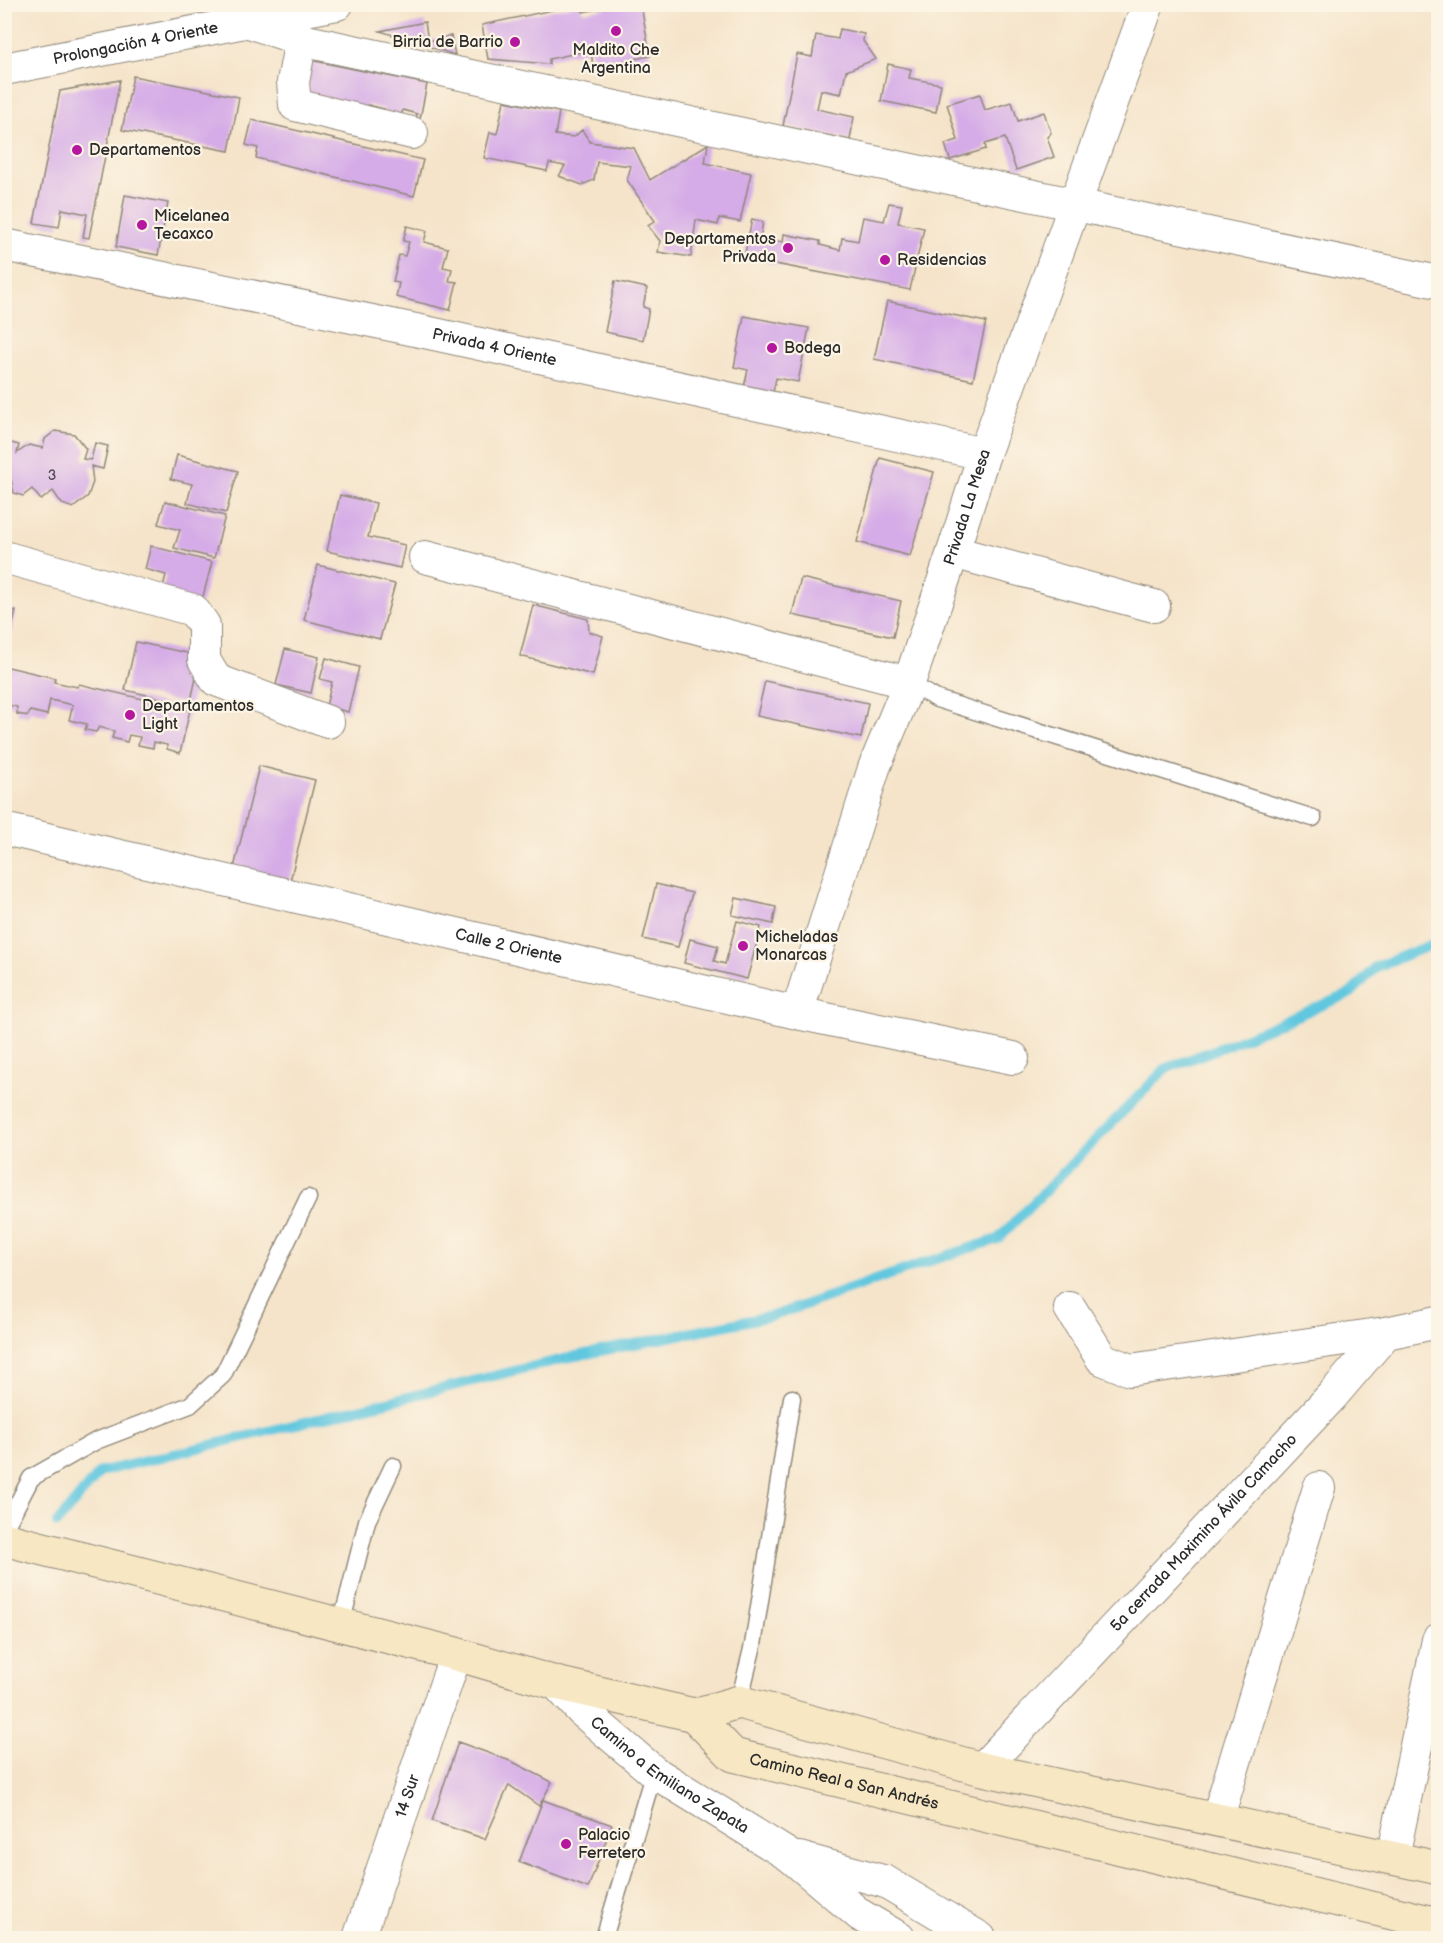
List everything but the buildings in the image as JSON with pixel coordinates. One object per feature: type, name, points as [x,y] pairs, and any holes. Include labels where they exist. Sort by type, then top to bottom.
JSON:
[{"type":"main road","points":[[4,1539],[456,1654],[556,1683],[694,1715],[740,1702],[982,1769],[1438,1868]]},
{"type":"main road","name":"Camino Real a San Andrés","points":[[694,1715],[733,1755],[1438,1924]]},
{"type":"street","name":"Prolongación 4 Oriente","points":[[4,69],[338,4]]},
{"type":"street","name":"Privada La Mesa","points":[[797,1013],[874,768],[909,683],[984,454],[1148,4]]},
{"type":"street","points":[[249,22],[301,40],[1438,282]]},
{"type":"street","points":[[301,40],[293,82],[295,105],[412,133]]},
{"type":"street","name":"Privada 4 Oriente","points":[[4,245],[425,332],[984,454]]},
{"type":"street","points":[[953,552],[1154,606]]},
{"type":"street","points":[[4,557],[193,610],[204,625],[204,660],[216,680],[328,722]]},
{"type":"street","points":[[425,557],[909,683]]},
{"type":"street","name":"Calle 2 Oriente","points":[[4,829],[797,1013],[1013,1058]]},
{"type":"street","points":[[1070,1308],[1102,1359],[1130,1370],[1386,1333],[1438,1322]]},
{"type":"street","name":"5a cerrada Maximino Ávila Camacho","points":[[982,1769],[1332,1396],[1386,1333]]},
{"type":"street","points":[[1216,1820],[1319,1488]]},
{"type":"street","points":[[1393,1857],[1438,1640]]},
{"type":"street","name":"14 Sur","points":[[358,1938],[456,1654]]},
{"type":"street","name":"Camino a Emiliano Zapata","points":[[556,1683],[580,1710],[654,1772],[790,1856],[860,1915],[899,1938]]},
{"type":"street","name":"Camino a Emiliano Zapata","points":[[790,1856],[886,1882],[980,1938]]},
{"type":"lane","points":[[909,683],[937,699],[1313,818]]},
{"type":"lane","points":[[4,1530],[31,1478],[96,1441],[190,1405],[223,1375],[308,1198]]},
{"type":"lane","points":[[740,1702],[753,1645],[792,1398]]},
{"type":"lane","points":[[341,1625],[367,1521],[393,1466]]},
{"type":"lane","points":[[604,1938],[654,1772]]},
{"type":"waterway","points":[[57,1523],[100,1472],[576,1356],[776,1315],[998,1239],[1165,1069],[1351,993],[1376,967],[1438,942]]},
{"type":"place","name":"Maldito Che Argentina","points":[[616,31]]},
{"type":"place","name":"Birria de Barrio","points":[[515,42]]},
{"type":"place","name":"Departamentos","points":[[77,150]]},
{"type":"place","name":"Micelanea Tecaxco","points":[[142,225]]},
{"type":"place","name":"Departamentos Privada","points":[[788,248]]},
{"type":"place","name":"Residencias","points":[[885,260]]},
{"type":"place","name":"Bodega","points":[[772,348]]},
{"type":"place","name":"Departamentos Light","points":[[130,715]]},
{"type":"place","name":"Micheladas Monarcas","points":[[743,946]]},
{"type":"place","name":"Palacio Ferretero","points":[[566,1844]]}]
